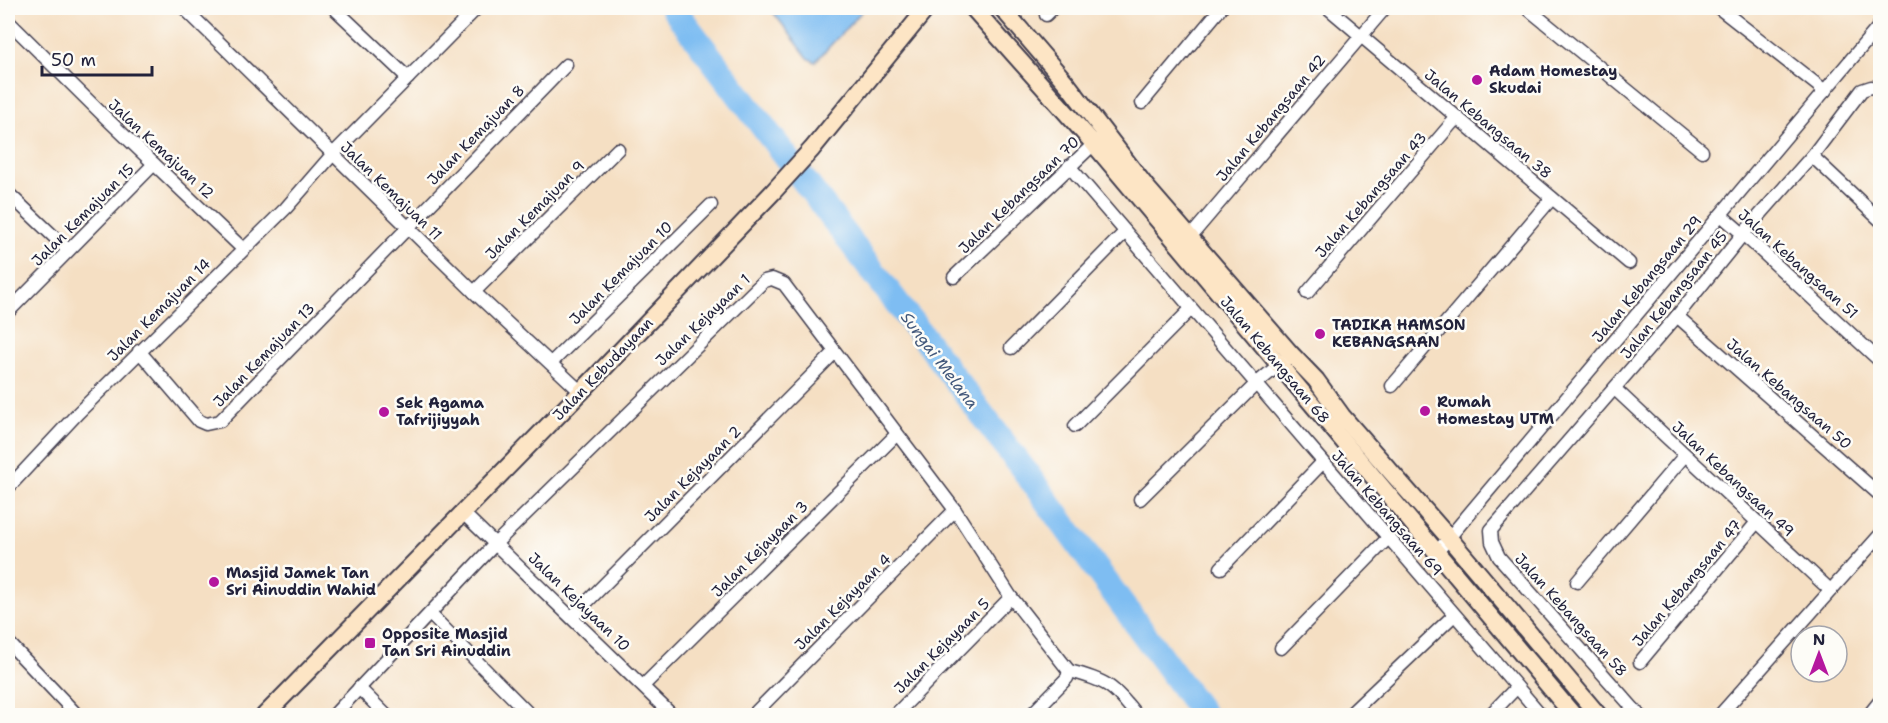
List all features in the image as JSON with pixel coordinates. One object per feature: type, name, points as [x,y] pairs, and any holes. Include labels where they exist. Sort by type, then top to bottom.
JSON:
[{"type":"street","name":"Jalan Kemajuan 11","points":[[184,8],[474,292],[581,392]]},
{"type":"street","points":[[334,8],[408,78]]},
{"type":"street","name":"Jalan Kemajuan 14","points":[[8,488],[139,351],[285,208],[332,154],[475,8]]},
{"type":"street","name":"Jalan Kebudayaan","points":[[264,716],[772,193],[812,149],[927,8]]},
{"type":"street","name":"Jalan Kebangsaan 68","points":[[973,8],[1147,188],[1185,243],[1285,360],[1437,552],[1574,716]]},
{"type":"street","name":"Jalan Kebangsaan 68","points":[[1002,8],[1068,85],[1099,139]]},
{"type":"street","points":[[1142,103],[1221,8]]},
{"type":"street","name":"Jalan Kebangsaan 38","points":[[1328,8],[1629,263]]},
{"type":"street","name":"Jalan Kebangsaan 42","points":[[1185,243],[1385,8]]},
{"type":"street","points":[[1527,8],[1702,151]]},
{"type":"street","points":[[1719,8],[1825,91]]},
{"type":"street","name":"Jalan Kemajuan 12","points":[[8,21],[243,249]]},
{"type":"street","name":"Jalan Kebangsaan 29","points":[[1437,552],[1881,25]]},
{"type":"street","name":"Jalan Kemajuan 8","points":[[407,227],[566,65]]},
{"type":"street","name":"Jalan Kebangsaan 45","points":[[1491,530],[1615,389],[1743,234],[1812,156],[1862,90],[1870,87],[1881,88]]},
{"type":"street","name":"Jalan Kebangsaan 43","points":[[1307,293],[1457,117]]},
{"type":"street","name":"Jalan Kebangsaan 70","points":[[954,277],[1099,139]]},
{"type":"street","name":"Jalan Kemajuan 9","points":[[474,292],[618,149]]},
{"type":"street","points":[[1812,156],[1881,220]]},
{"type":"street","name":"Jalan Kemajuan 15","points":[[8,312],[154,164]]},
{"type":"street","name":"Jalan Kebangsaan 69","points":[[1069,166],[1542,716]]},
{"type":"street","points":[[8,193],[69,250]]},
{"type":"street","points":[[1392,386],[1552,198]]},
{"type":"street","name":"Jalan Kemajuan 10","points":[[551,363],[711,205]]},
{"type":"street","name":"Jalan Kebangsaan 51","points":[[1721,215],[1881,361]]},
{"type":"street","name":"Jalan Kemajuan 13","points":[[139,351],[199,421],[206,424],[220,421],[407,227]]},
{"type":"street","points":[[1011,348],[1125,232]]},
{"type":"street","name":"Jalan Kejayaan 1","points":[[496,543],[764,281],[772,279],[784,284],[955,510],[1011,597]]},
{"type":"street","points":[[1075,426],[1191,309]]},
{"type":"street","name":"Jalan Kebangsaan 50","points":[[1677,316],[1881,495]]},
{"type":"street","name":"Jalan Kejayaan 2","points":[[572,617],[835,352]]},
{"type":"street","points":[[1140,499],[1256,384],[1285,360]]},
{"type":"street","name":"Jalan Kebangsaan 68","points":[[1285,360],[1316,380],[1342,416],[1449,538],[1599,716]]},
{"type":"street","name":"Jalan Kebangsaan 49","points":[[1615,389],[1830,590]]},
{"type":"street","name":"Jalan Kejayaan 3","points":[[643,686],[897,434]]},
{"type":"street","points":[[1576,582],[1685,455]]},
{"type":"street","points":[[1221,568],[1323,462]]},
{"type":"street","name":"Jalan Kejayaan 4","points":[[753,716],[955,510]]},
{"type":"street","name":"Jalan Kejayaan 10","points":[[462,512],[673,716]]},
{"type":"street","name":"Jalan Kebangsaan 47","points":[[1640,662],[1757,522]]},
{"type":"street","name":"Jalan Kebangsaan 58","points":[[1491,530],[1492,542],[1499,557],[1640,716]]},
{"type":"street","points":[[1719,716],[1881,535]]},
{"type":"street","points":[[1281,648],[1388,538]]},
{"type":"street","points":[[333,716],[496,543]]},
{"type":"street","points":[[1011,597],[1069,671],[1096,678],[1110,685],[1137,716]]},
{"type":"street","name":"Jalan Kejayaan 5","points":[[894,716],[1011,597]]},
{"type":"street","points":[[430,614],[531,716]]},
{"type":"street","points":[[1348,716],[1454,615]]},
{"type":"street","points":[[8,642],[75,715]]},
{"type":"street","points":[[1030,716],[1067,678],[1069,671]]},
{"type":"street","points":[[359,688],[387,716]]},
{"type":"street","points":[[1489,716],[1516,688]]},
{"type":"street","points":[[1868,716],[1881,701]]},
{"type":"water","points":[[770,8],[865,8],[815,62],[808,58]]},
{"type":"waterway","name":"Sungai Melana","points":[[673,8],[1024,470],[1204,716]]},
{"type":"place","name":"Adam Homestay Skudai","points":[[1477,80]]},
{"type":"place","name":"TADIKA HAMSON KEBANGSAAN","points":[[1320,334]]},
{"type":"place","name":"Rumah Homestay UTM","points":[[1425,411]]},
{"type":"place","name":"Sek Agama Tafrijiyyah","points":[[384,412]]},
{"type":"place","name":"Masjid Jamek Tan Sri Ainuddin Wahid","points":[[214,582]]},
{"type":"place","name":"Opposite Masjid Tan Sri Ainuddin","points":[[370,643]]}]
